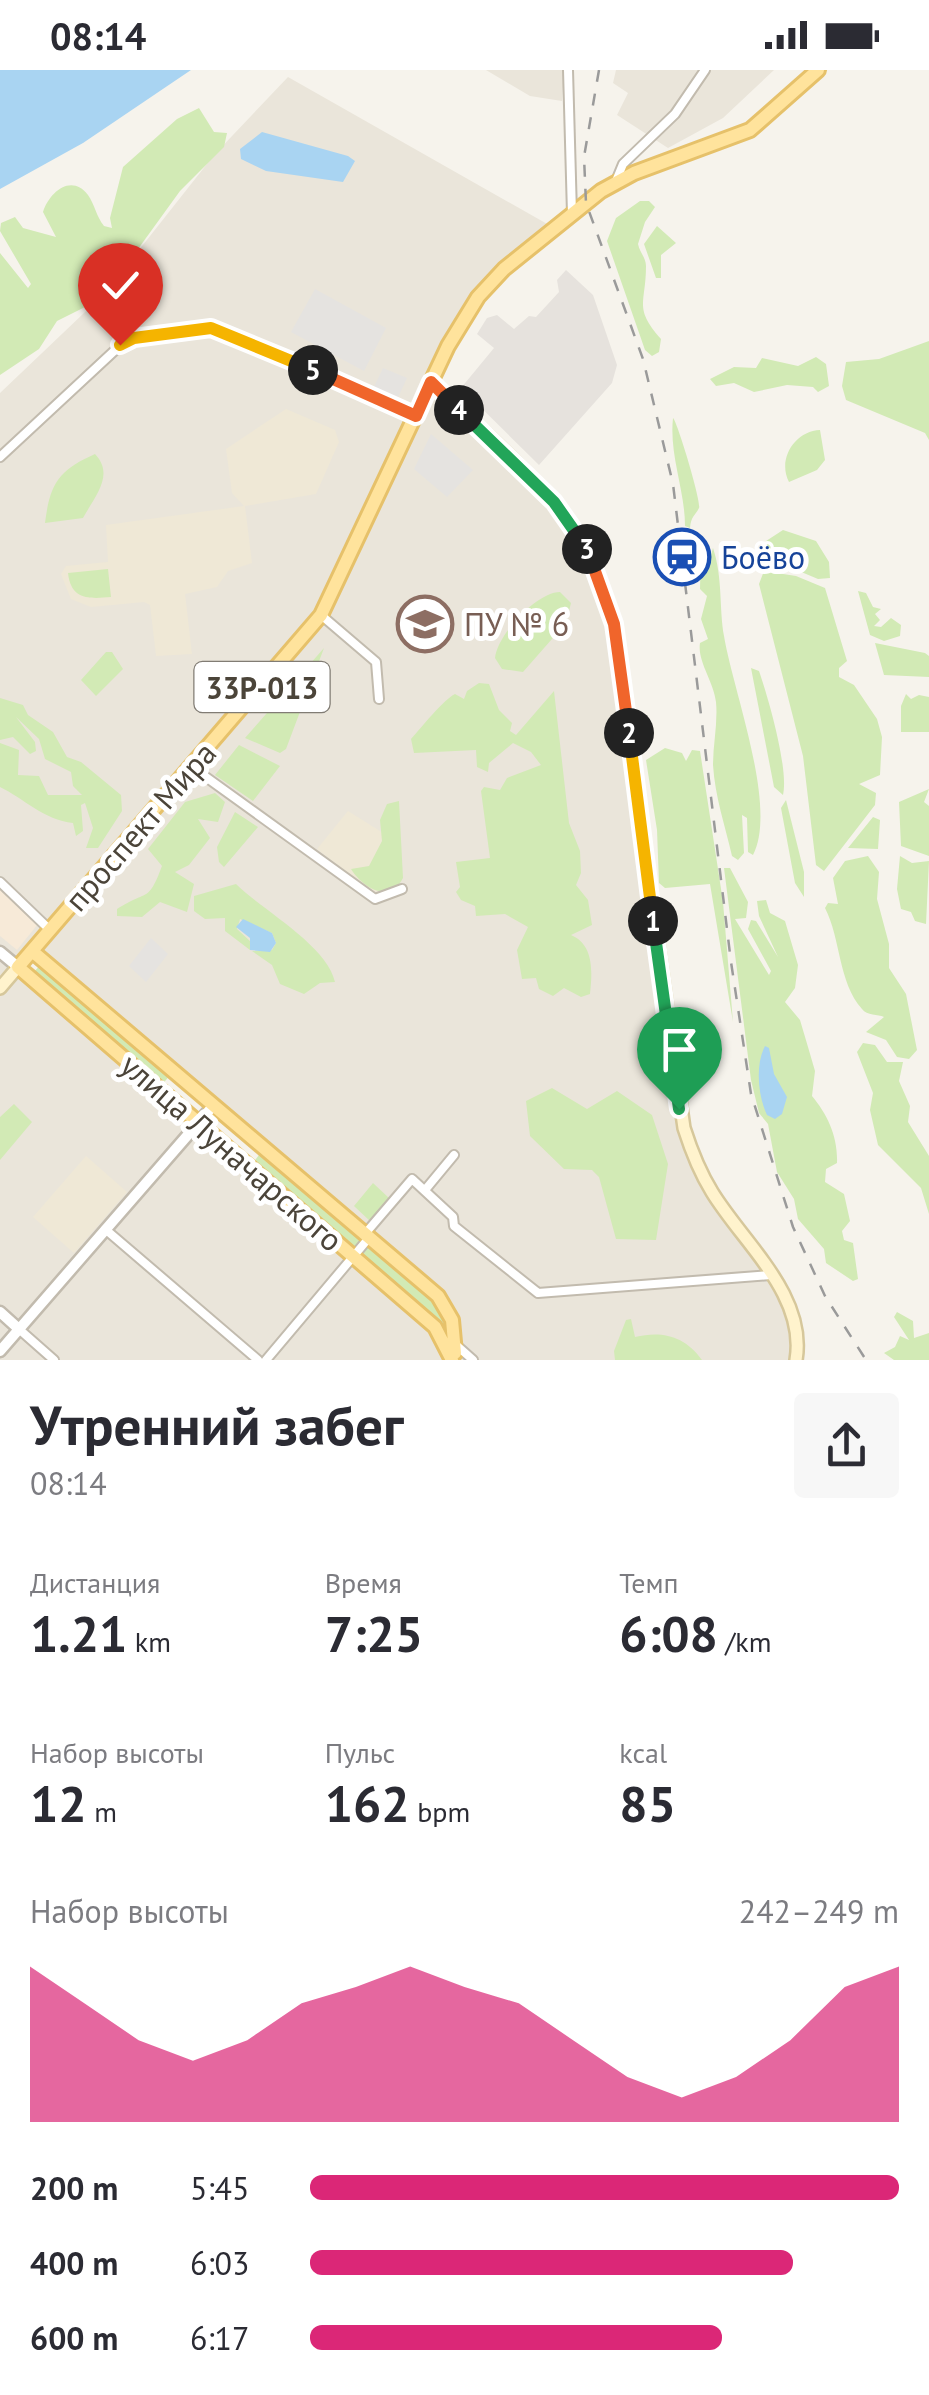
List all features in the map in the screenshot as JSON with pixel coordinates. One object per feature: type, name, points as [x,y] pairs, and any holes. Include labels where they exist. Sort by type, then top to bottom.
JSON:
[{"type":"main road","name":"33Р-013","points":[[616,181],[750,130],[818,70]]},
{"type":"main road","name":"проспект Мира","points":[[0,988],[321,615],[431,382],[478,298],[504,269],[616,181]]},
{"type":"main road","points":[[431,382],[564,514],[597,568],[614,624],[679,1109],[705,1180],[770,1275],[796,1322],[796,1360]]},
{"type":"main road","name":"улица Луначарского","points":[[32,951],[445,1305],[455,1344],[454,1360]]},
{"type":"main road","name":"улица Луначарского","points":[[18,967],[435,1327],[454,1360]]},
{"type":"street","points":[[568,70],[572,214]]},
{"type":"street","points":[[616,181],[624,164],[675,114],[705,70]]},
{"type":"street","points":[[0,456],[126,340],[211,328],[416,416]]},
{"type":"street","points":[[321,615],[376,662],[379,699]]},
{"type":"street","points":[[192,767],[375,898],[402,889]]},
{"type":"street","points":[[0,882],[50,930]]},
{"type":"street","name":"улица Луначарского","points":[[0,952],[18,967]]},
{"type":"street","points":[[0,1351],[213,1106]]},
{"type":"street","points":[[425,1190],[454,1155]]},
{"type":"street","points":[[106,1229],[262,1360],[353,1257],[412,1179],[453,1217],[454,1226],[538,1293],[770,1275]]},
{"type":"street","points":[[0,1312],[54,1360]]},
{"type":"street","name":"улица Луначарского","points":[[455,1344],[473,1360]]},
{"type":"shaded area","points":[[486,70],[564,70],[562,101],[530,96]]},
{"type":"shaded area","points":[[616,70],[774,70],[723,118],[668,148],[617,115],[628,93],[613,83]]},
{"type":"shaded area","points":[[288,77],[549,225],[478,297],[431,383],[543,491],[602,582],[672,1064],[697,1164],[784,1296],[796,1360],[455,1360],[449,1312],[32,951],[19,966],[435,1327],[452,1360],[0,1360],[0,393],[105,293],[214,155]]},
{"type":"shaded area","points":[[566,270],[593,295],[617,365],[612,383],[539,465],[461,388],[494,348],[477,334],[487,318],[497,315],[514,329],[529,316],[536,317],[559,292],[557,280]]},
{"type":"shaded area","points":[[315,289],[386,328],[364,371],[291,332]]},
{"type":"shaded area","points":[[383,368],[407,378],[394,406],[370,395]]},
{"type":"shaded area","points":[[286,409],[335,430],[339,442],[316,494],[245,506],[252,563],[228,571],[217,587],[185,594],[192,654],[156,656],[150,605],[144,602],[91,607],[71,599],[61,574],[66,566],[108,562],[106,525],[244,506],[232,493],[226,449]]},
{"type":"shaded area","points":[[431,434],[473,470],[447,497],[414,469]]},
{"type":"shaded area","points":[[237,674],[243,680],[222,702],[215,696],[204,702],[201,681]]},
{"type":"shaded area","points":[[348,811],[399,843],[399,876],[391,891],[374,893],[317,849]]},
{"type":"shaded area","points":[[0,888],[38,924],[17,950],[0,936]]},
{"type":"shaded area","points":[[151,938],[168,954],[146,982],[129,966]]},
{"type":"shaded area","points":[[86,1156],[127,1192],[74,1253],[33,1217]]},
{"type":"green space","points":[[199,108],[214,132],[227,133],[224,147],[180,191],[112,285],[93,303],[57,321],[39,349],[0,375],[0,253],[28,288],[31,284],[0,231],[1,223],[15,217],[23,228],[56,237],[43,212],[55,192],[75,186],[88,195],[104,226],[112,228],[110,218],[123,167],[177,119]]},
{"type":"green space","points":[[640,201],[649,201],[655,207],[638,244],[646,266],[644,312],[661,339],[659,352],[652,356],[645,350],[607,241],[616,218]]},
{"type":"green space","points":[[657,226],[676,243],[661,255],[661,278],[656,278],[644,244]]},
{"type":"green space","points":[[929,341],[929,440],[925,433],[846,400],[842,386],[846,362],[879,359]]},
{"type":"green space","points":[[816,357],[826,364],[829,386],[818,392],[813,387],[787,385],[754,392],[734,383],[716,386],[710,379],[734,367],[756,368],[762,358],[798,366]]},
{"type":"green space","points":[[673,418],[699,503],[690,528],[685,526]]},
{"type":"green space","points":[[820,430],[825,460],[817,470],[789,482],[785,464],[791,448],[803,435]]},
{"type":"green space","points":[[95,454],[101,462],[103,478],[83,518],[45,523],[58,479]]},
{"type":"green space","points":[[783,530],[816,541],[829,562],[830,578],[818,579],[768,558],[763,543]]},
{"type":"green space","points":[[701,545],[707,546],[710,558],[713,548],[716,559],[724,636],[757,779],[759,834],[753,855],[748,852],[747,818],[742,815],[744,853],[738,860],[732,856],[714,777],[716,702],[700,650],[700,643],[708,639],[701,619],[707,596],[700,589]]},
{"type":"green space","points":[[108,569],[111,597],[82,596],[73,588],[68,573]]},
{"type":"green space","points":[[764,571],[796,576],[825,588],[847,661],[839,668],[839,677],[854,685],[877,719],[882,737],[880,775],[859,784],[876,793],[875,805],[824,871],[816,865],[803,756],[759,584]]},
{"type":"green space","points":[[858,591],[866,593],[873,607],[881,609],[875,614],[880,620],[874,626],[881,627],[891,618],[901,625],[900,636],[884,641],[870,635]]},
{"type":"green space","points":[[560,592],[571,603],[566,623],[523,672],[502,669],[495,658],[510,627],[540,599]]},
{"type":"green space","points":[[875,643],[925,653],[929,656],[929,677],[884,675]]},
{"type":"green space","points":[[324,648],[286,749],[280,753],[245,738]]},
{"type":"green space","points":[[106,652],[112,652],[123,669],[96,696],[81,680]]},
{"type":"green space","points":[[751,668],[759,671],[772,715],[783,768],[783,795],[774,787]]},
{"type":"green space","points":[[479,683],[489,684],[499,710],[512,723],[510,731],[516,735],[554,691],[569,823],[580,851],[581,873],[576,885],[588,900],[592,925],[571,935],[588,953],[590,994],[581,997],[564,988],[553,996],[539,989],[536,978],[522,979],[517,950],[528,927],[505,914],[476,916],[475,906],[461,900],[456,892],[460,887],[456,862],[490,858],[481,791],[484,787],[500,790],[507,778],[541,765],[531,752],[513,743],[489,763],[488,772],[477,767],[476,750],[414,753],[411,739],[444,702],[455,694],[464,699],[467,691]]},
{"type":"green space","points":[[906,694],[911,699],[919,695],[929,697],[929,732],[901,732],[901,706]]},
{"type":"green space","points":[[0,698],[23,705],[28,715],[53,732],[67,757],[81,762],[121,795],[122,811],[98,848],[86,848],[93,828],[85,803],[81,805],[83,831],[76,836],[73,823],[43,813],[0,787],[0,743],[19,750],[18,775],[39,776],[48,795],[82,795],[73,786],[71,772],[45,759],[39,739],[16,717],[35,742],[36,751],[30,754],[13,737],[0,740]]},
{"type":"green space","points":[[239,745],[280,766],[253,801],[215,775]]},
{"type":"green space","points":[[665,748],[682,753],[686,761],[692,750],[700,751],[723,902],[733,1022],[710,884],[665,888],[659,883],[657,830],[646,760]]},
{"type":"green space","points":[[929,789],[924,802],[929,806],[929,856],[901,846],[899,802]]},
{"type":"green space","points":[[215,793],[225,802],[218,822],[198,819],[210,838],[189,865],[175,872],[194,884],[187,912],[160,902],[142,917],[117,916],[117,909],[154,886],[162,866],[148,849],[185,802]]},
{"type":"green space","points":[[786,800],[804,872],[804,897],[795,883],[781,808]]},
{"type":"green space","points":[[399,801],[403,878],[384,892],[369,887],[351,869],[369,866],[382,841],[380,820],[387,804]]},
{"type":"green space","points":[[235,812],[258,827],[224,867],[219,862],[217,847]]},
{"type":"green space","points":[[873,817],[880,820],[878,849],[848,848]]},
{"type":"green space","points":[[868,856],[879,872],[877,899],[889,944],[889,968],[906,994],[917,1050],[909,1059],[897,1057],[886,1040],[866,1032],[884,1017],[864,1011],[854,998],[825,908],[828,903],[838,904],[833,878],[845,861]]},
{"type":"green space","points":[[900,856],[912,863],[929,861],[926,924],[915,921],[911,912],[901,909],[897,889]]},
{"type":"green space","points":[[724,868],[730,868],[748,902],[746,918],[735,919],[769,975],[771,971],[748,929],[751,920],[756,921],[778,957],[759,916],[757,901],[766,900],[770,913],[785,921],[798,965],[795,988],[785,1002],[800,1020],[815,1071],[812,1096],[833,1135],[837,1163],[826,1169],[825,1182],[844,1194],[850,1221],[842,1231],[844,1240],[853,1243],[858,1279],[853,1281],[826,1263],[824,1249],[798,1219],[794,1199],[777,1172],[768,1124],[759,1113],[751,1080]]},
{"type":"green space","points":[[236,884],[307,942],[330,968],[335,982],[320,983],[304,994],[280,984],[272,965],[252,951],[272,950],[276,943],[272,933],[240,919],[237,929],[251,942],[250,950],[225,931],[225,918],[205,919],[194,911],[194,896]]},
{"type":"green space","points":[[42,963],[170,1075],[162,1085],[33,973]]},
{"type":"green space","points":[[863,1043],[875,1045],[887,1062],[903,1062],[899,1081],[910,1106],[908,1122],[929,1156],[929,1214],[921,1188],[878,1145],[870,1110],[873,1093],[857,1052]]},
{"type":"green space","points":[[552,1088],[587,1109],[617,1091],[652,1115],[668,1164],[656,1240],[616,1239],[599,1177],[592,1170],[564,1169],[530,1136],[526,1101]]},
{"type":"green space","points":[[14,1104],[32,1122],[0,1160],[0,1117]]},
{"type":"green space","points":[[261,1152],[362,1239],[353,1250],[253,1163]]},
{"type":"green space","points":[[373,1183],[390,1199],[371,1222],[354,1206]]},
{"type":"green space","points":[[369,1245],[427,1292],[449,1330],[360,1256]]},
{"type":"green space","points":[[897,1312],[913,1321],[914,1338],[929,1333],[929,1360],[894,1360],[884,1353],[895,1347],[900,1336],[909,1340],[894,1317]]},
{"type":"green space","points":[[631,1319],[635,1337],[672,1337],[688,1345],[702,1360],[615,1360],[614,1351],[626,1320]]},
{"type":"water","points":[[0,70],[191,70],[83,143],[0,189]]},
{"type":"water","points":[[262,132],[355,161],[343,182],[266,171],[241,159],[240,149]]},
{"type":"water","points":[[243,919],[272,933],[276,943],[270,952],[250,950],[250,938],[236,927]]},
{"type":"water","points":[[765,1046],[787,1097],[782,1114],[775,1119],[767,1115],[761,1099],[759,1071]]},
{"type":"railway","points":[[599,70],[584,157],[586,203],[643,359],[673,484],[731,962],[751,1094],[793,1227],[825,1296],[866,1360]]},
{"type":"place","name":"Боёво","points":[[682,557]]},
{"type":"place","name":"ПУ № 6","points":[[425,624]]},
{"type":"route","points":[[120,345],[134,338],[217,329],[416,416],[431,382],[564,514],[597,568],[614,624],[679,1109]]}]
